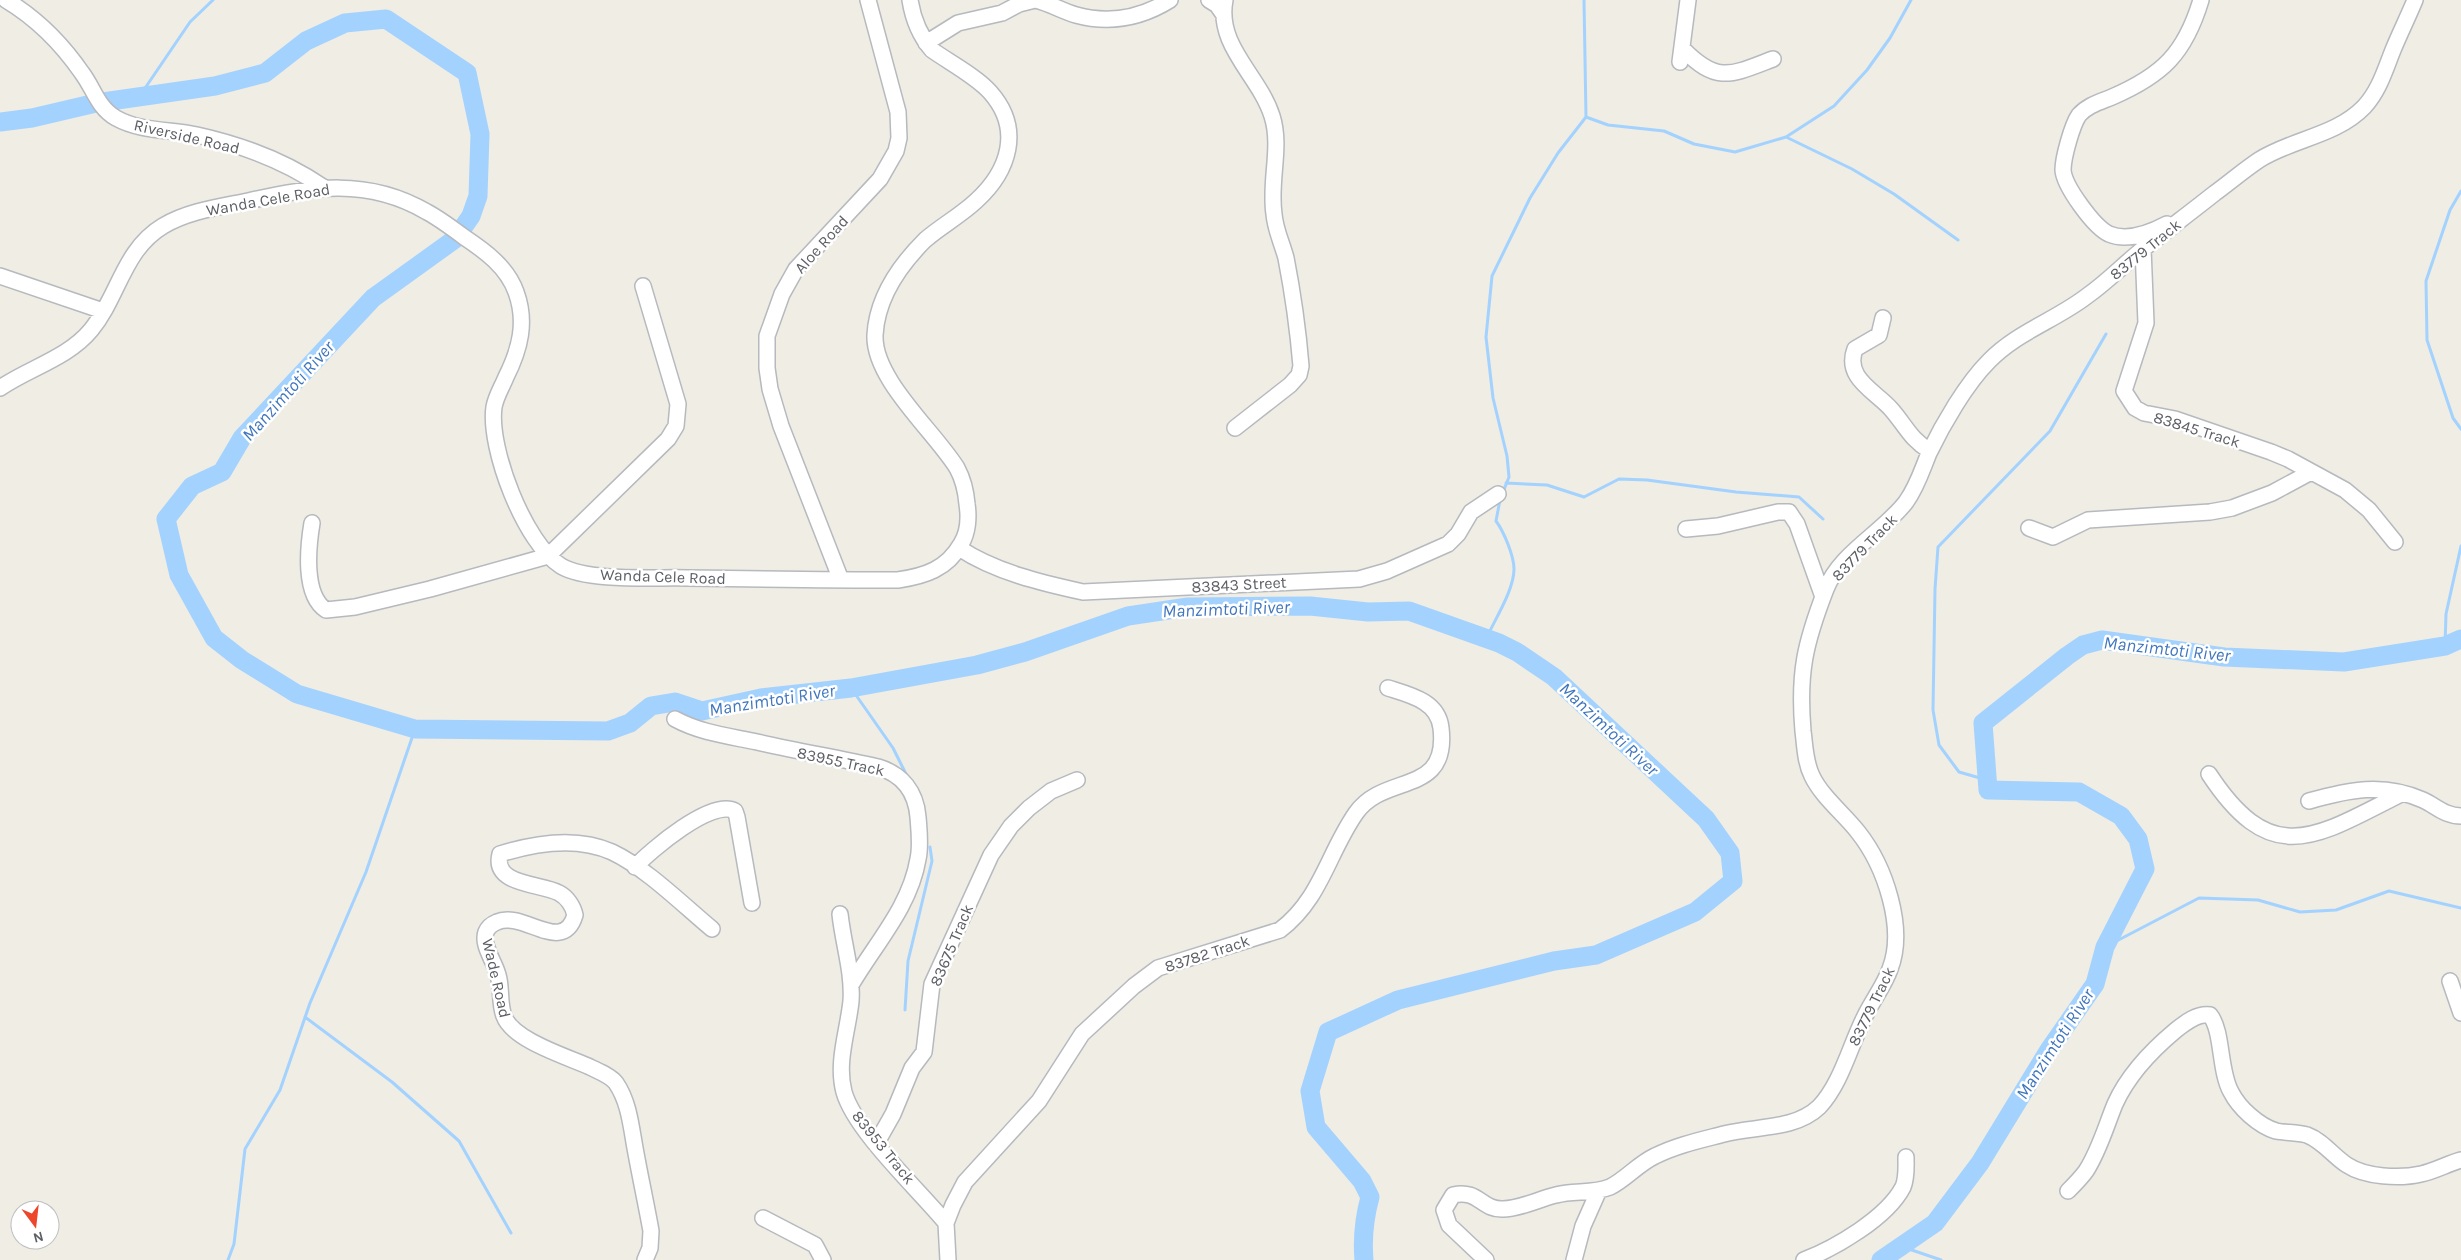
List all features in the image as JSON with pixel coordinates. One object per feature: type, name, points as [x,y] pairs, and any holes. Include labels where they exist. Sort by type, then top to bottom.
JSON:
[{"type":"street","name":"Riverside Road","points":[[6,0],[27,13],[61,46],[84,74],[107,112],[118,119],[142,128],[196,135],[240,146],[287,166],[323,187]]},
{"type":"street","name":"Aloe Road","points":[[841,580],[781,426],[767,368],[768,336],[782,294],[796,269],[880,180],[896,151],[899,138],[898,112],[868,0]]},
{"type":"street","name":"Wanda Cele Road","points":[[0,388],[70,349],[91,330],[103,311],[129,259],[144,240],[161,227],[179,218],[205,210],[323,187],[378,191],[401,198],[428,212],[482,249],[505,271],[516,290],[522,337],[494,408],[493,425],[496,444],[532,538],[548,556],[564,568],[612,577],[898,580],[919,577],[942,567],[959,548],[965,537],[969,513],[966,491],[958,469],[891,381],[879,359],[875,336],[881,304],[888,286],[907,260],[926,240],[976,201],[998,177],[1008,151],[1010,133],[1004,110],[989,91],[932,50],[926,43],[912,12],[910,0]]},
{"type":"street","points":[[926,43],[958,23],[1002,13],[1019,4],[1035,0],[1077,15],[1110,20],[1132,17],[1170,0]]},
{"type":"street","points":[[1209,0],[1221,9],[1224,8],[1227,37],[1265,98],[1276,127],[1274,215],[1285,255],[1294,300],[1300,366],[1299,375],[1290,385],[1235,428]]},
{"type":"street","points":[[1688,0],[1681,56],[1708,71],[1716,73],[1739,70],[1773,59]]},
{"type":"street","points":[[2195,209],[2147,233],[2127,237],[2115,236],[2096,224],[2068,184],[2063,169],[2073,127],[2079,116],[2089,107],[2134,86],[2164,66],[2180,49],[2189,34],[2201,0]]},
{"type":"street","name":"83779 Track","points":[[1486,1260],[1448,1226],[1444,1210],[1453,1195],[1466,1192],[1477,1196],[1492,1208],[1502,1210],[1560,1193],[1599,1190],[1612,1186],[1651,1157],[1684,1144],[1743,1129],[1797,1122],[1822,1103],[1833,1086],[1864,1018],[1890,971],[1895,952],[1895,934],[1888,887],[1881,870],[1862,838],[1812,777],[1807,761],[1802,713],[1802,666],[1806,642],[1831,578],[1842,564],[1892,519],[1906,502],[1913,492],[1930,451],[1972,381],[1988,362],[2026,332],[2054,319],[2092,293],[2143,248],[2259,160],[2283,147],[2344,123],[2367,104],[2382,79],[2415,0]]},
{"type":"street","name":"83845 Track","points":[[2143,248],[2146,322],[2126,381],[2124,391],[2127,399],[2135,408],[2144,413],[2175,419],[2288,459],[2353,496],[2380,522],[2395,542]]},
{"type":"street","points":[[0,276],[103,311]]},
{"type":"street","points":[[312,523],[308,543],[309,570],[315,599],[326,610],[337,611],[384,601],[548,556],[668,439],[676,426],[678,404],[643,286]]},
{"type":"street","points":[[1883,318],[1879,335],[1855,349],[1852,356],[1854,372],[1863,384],[1897,416],[1916,442],[1930,451]]},
{"type":"street","points":[[2029,528],[2053,537],[2088,520],[2210,512],[2232,508],[2272,493],[2311,472]]},
{"type":"street","name":"83843 Street","points":[[959,548],[977,559],[998,567],[1061,588],[1083,592],[1359,578],[1392,569],[1448,544],[1458,534],[1471,512],[1498,494]]},
{"type":"street","points":[[1686,529],[1718,526],[1778,512],[1789,512],[1797,524],[1823,597]]},
{"type":"street","name":"83782 Track","points":[[948,1260],[946,1223],[953,1205],[966,1182],[1039,1101],[1082,1034],[1134,986],[1158,968],[1280,930],[1292,921],[1308,902],[1355,815],[1365,802],[1387,789],[1419,780],[1434,769],[1441,745],[1440,720],[1436,712],[1430,705],[1416,698],[1388,688]]},
{"type":"street","name":"83955 Track","points":[[676,719],[691,727],[711,732],[783,749],[878,767],[892,771],[904,781],[917,806],[919,858],[900,908],[851,984]]},
{"type":"street","points":[[2209,774],[2224,798],[2251,824],[2279,836],[2297,837],[2316,834],[2401,794]]},
{"type":"street","name":"83675 Track","points":[[876,1144],[893,1114],[912,1068],[924,1052],[932,984],[973,890],[991,855],[1011,826],[1029,808],[1051,791],[1078,780]]},
{"type":"street","points":[[2309,801],[2361,788],[2401,794],[2423,800],[2447,814],[2461,816]]},
{"type":"street","points":[[635,867],[674,833],[702,817],[724,808],[730,808],[735,811],[737,817],[752,903]]},
{"type":"street","name":"Wade Road","points":[[645,1260],[650,1248],[651,1230],[628,1112],[622,1091],[614,1080],[528,1039],[508,1025],[503,1015],[498,975],[485,937],[492,924],[502,919],[518,920],[549,932],[565,931],[570,928],[576,915],[573,906],[561,893],[515,881],[505,874],[498,860],[500,854],[525,846],[563,843],[583,844],[612,852],[635,867],[712,929]]},
{"type":"street","name":"83953 Track","points":[[840,914],[851,984],[841,1080],[844,1094],[856,1118],[876,1144],[946,1223]]},
{"type":"street","points":[[2450,981],[2461,1013]]},
{"type":"street","points":[[2068,1191],[2086,1171],[2116,1102],[2131,1078],[2156,1046],[2188,1022],[2206,1014],[2210,1015],[2215,1022],[2224,1070],[2231,1094],[2262,1125],[2277,1131],[2306,1135],[2327,1148],[2346,1164],[2358,1171],[2371,1174],[2418,1175],[2461,1160]]},
{"type":"street","points":[[1804,1260],[1869,1223],[1889,1206],[1903,1187],[1906,1174],[1906,1157]]},
{"type":"street","points":[[1574,1260],[1582,1226],[1599,1190]]},
{"type":"street","points":[[763,1218],[815,1245],[823,1260]]},
{"type":"waterway","points":[[139,97],[190,22],[213,0]]},
{"type":"waterway","points":[[1503,492],[1509,477],[1507,456],[1493,398],[1486,337],[1492,276],[1530,198],[1558,153],[1586,117],[1584,0]]},
{"type":"waterway","points":[[1586,117],[1608,125],[1664,131],[1694,144],[1735,152],[1786,137],[1834,106],[1867,70],[1890,38],[1911,0]]},
{"type":"waterway","name":"Manzimtoti River","points":[[0,122],[32,118],[96,103],[215,86],[265,73],[306,41],[345,23],[386,19],[467,73],[480,134],[478,196],[471,216],[455,239],[373,298],[242,438],[222,472],[192,486],[166,519],[179,575],[214,638],[242,660],[297,694],[415,729],[608,731],[630,723],[651,706],[675,702],[702,711],[761,698],[851,688],[977,665],[1025,652],[1128,616],[1188,607],[1310,606],[1368,612],[1409,611],[1499,643],[1517,652],[1554,677],[1706,819],[1730,853],[1733,881],[1695,912],[1596,955],[1554,961],[1398,1000],[1328,1032],[1310,1091],[1316,1127],[1362,1181],[1370,1197],[1364,1228],[1364,1260]]},
{"type":"waterway","points":[[1786,137],[1852,169],[1894,194],[1958,240]]},
{"type":"waterway","points":[[2461,191],[2450,210],[2426,281],[2427,340],[2453,418],[2461,429]]},
{"type":"waterway","points":[[1987,780],[1959,772],[1939,745],[1933,710],[1935,589],[1938,547],[2050,431],[2106,334]]},
{"type":"waterway","points":[[1506,483],[1547,485],[1584,497],[1619,479],[1647,480],[1736,492],[1799,497],[1823,519]]},
{"type":"waterway","points":[[1486,639],[1508,595],[1514,569],[1508,544],[1496,521],[1500,500]]},
{"type":"waterway","points":[[2445,646],[2446,614],[2461,546]]},
{"type":"waterway","name":"Manzimtoti River","points":[[1881,1260],[1935,1223],[1980,1163],[2049,1050],[2095,984],[2105,947],[2145,869],[2138,839],[2121,816],[2079,792],[1988,790],[1983,723],[2067,656],[2083,645],[2102,640],[2224,657],[2344,662],[2445,646],[2461,639]]},
{"type":"waterway","points":[[851,688],[893,748],[908,778]]},
{"type":"waterway","points":[[228,1260],[234,1244],[245,1149],[280,1090],[310,1003],[366,872],[415,729]]},
{"type":"waterway","points":[[905,1010],[908,961],[932,861],[930,847]]},
{"type":"waterway","points":[[2105,947],[2199,898],[2258,900],[2300,912],[2336,910],[2389,891],[2461,908]]},
{"type":"waterway","points":[[305,1017],[392,1082],[459,1141],[511,1233]]},
{"type":"waterway","points":[[1900,1246],[1941,1260]]}]
